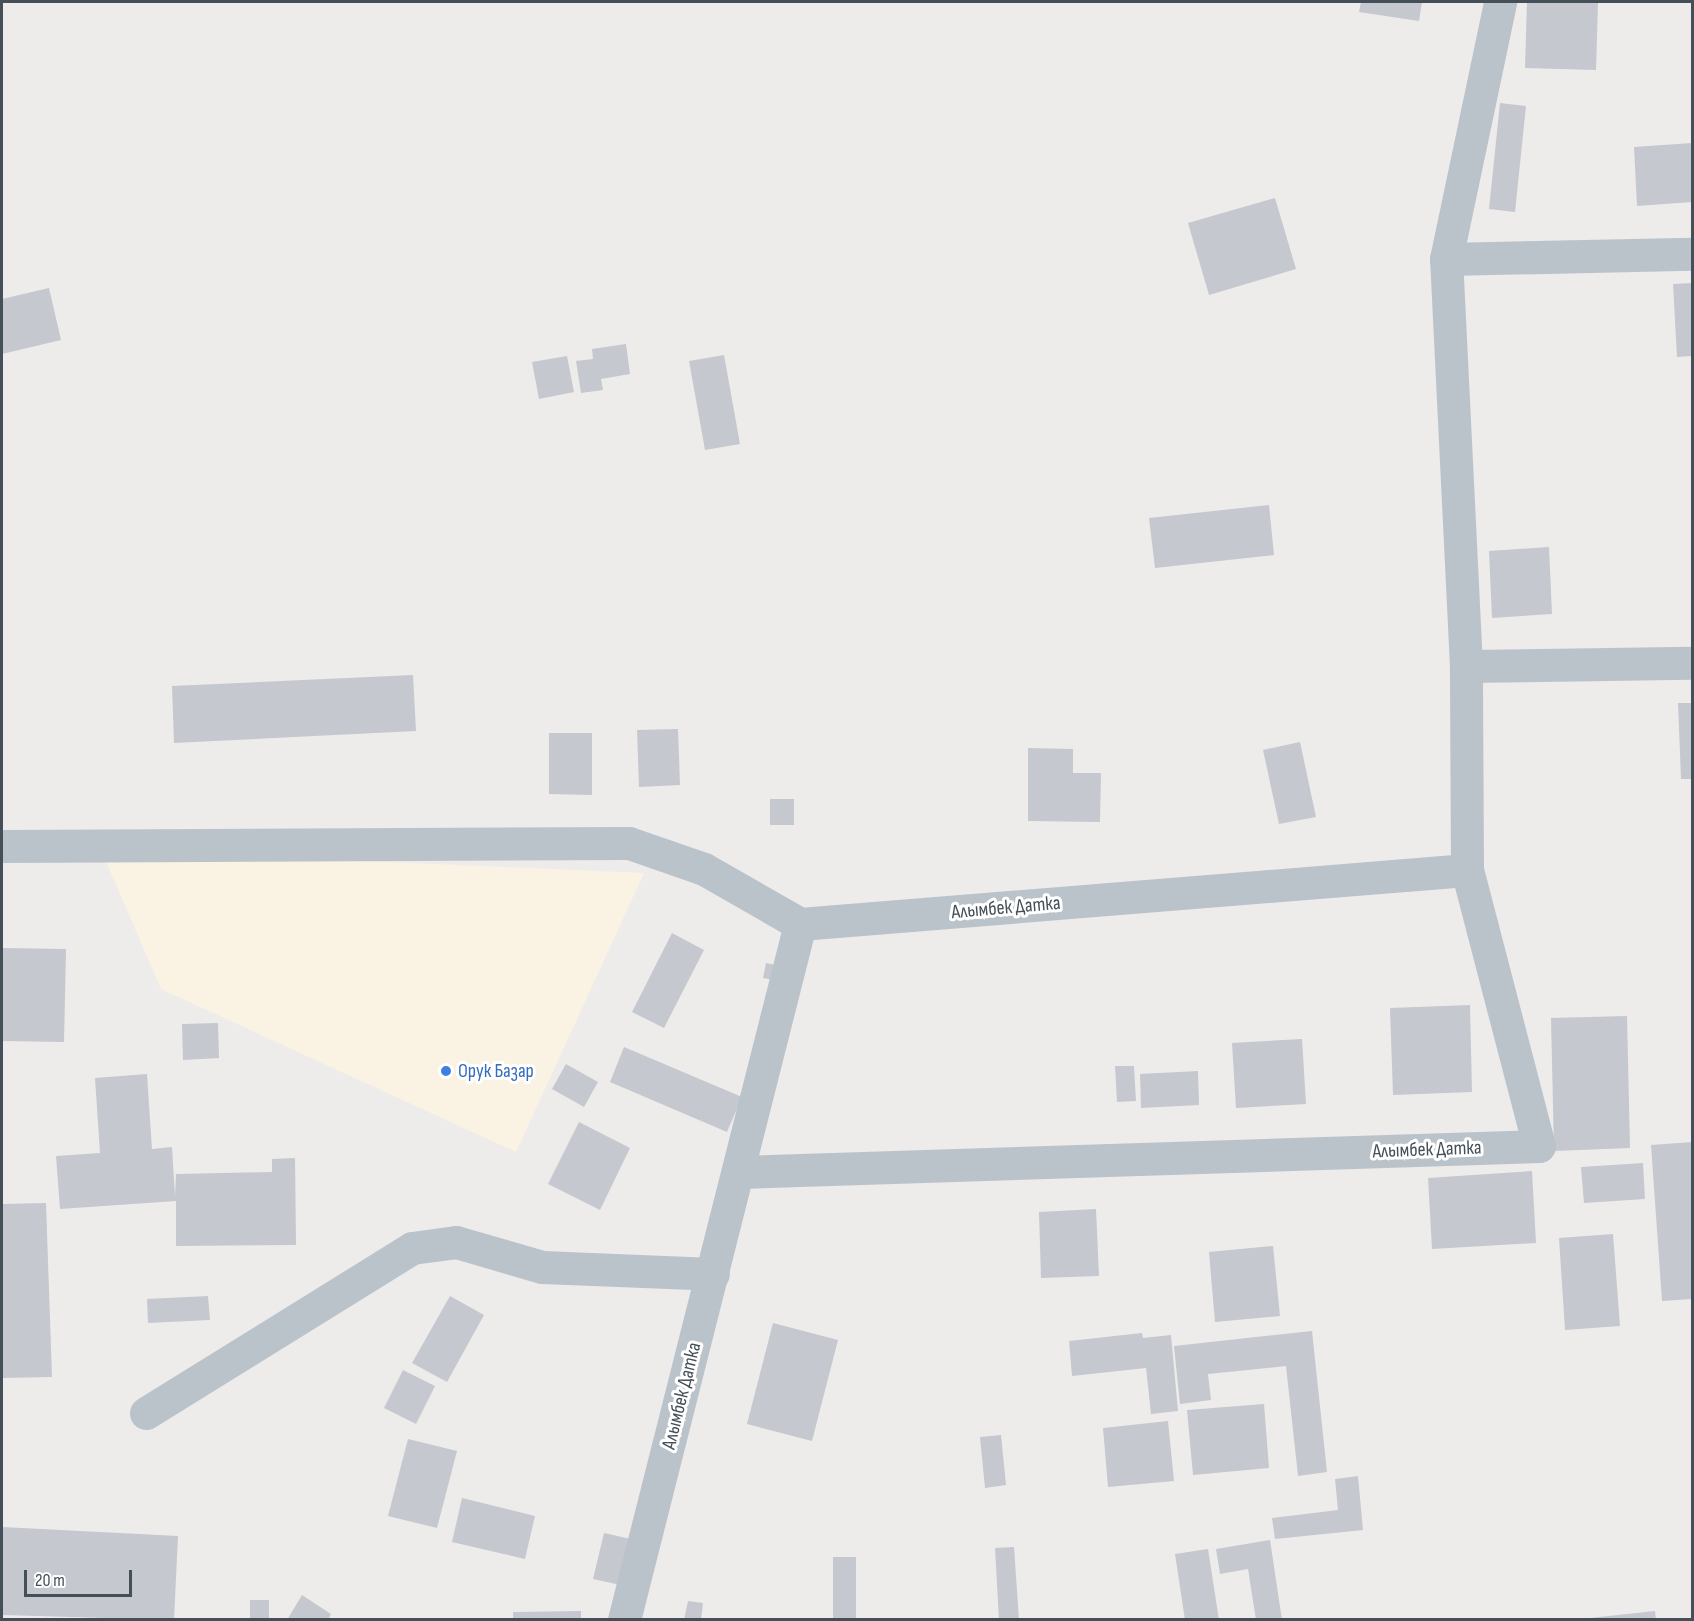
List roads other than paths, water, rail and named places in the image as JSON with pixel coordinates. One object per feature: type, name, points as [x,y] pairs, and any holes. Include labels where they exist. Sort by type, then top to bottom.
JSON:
[{"type":"street","points":[[1467,870],[1466,666],[1446,259],[1500,2]]},
{"type":"street","points":[[1446,259],[1692,254]]},
{"type":"street","points":[[1466,666],[1692,663]]},
{"type":"street","points":[[2,846],[629,843],[704,869],[801,924]]},
{"type":"street","name":"Алымбек Датка","points":[[624,1620],[801,924],[1467,870],[1539,1146],[739,1172]]},
{"type":"street","points":[[146,1413],[412,1248],[456,1242],[542,1267],[713,1274]]},
{"type":"place","name":"Орук Базар","points":[[446,1071]]}]
